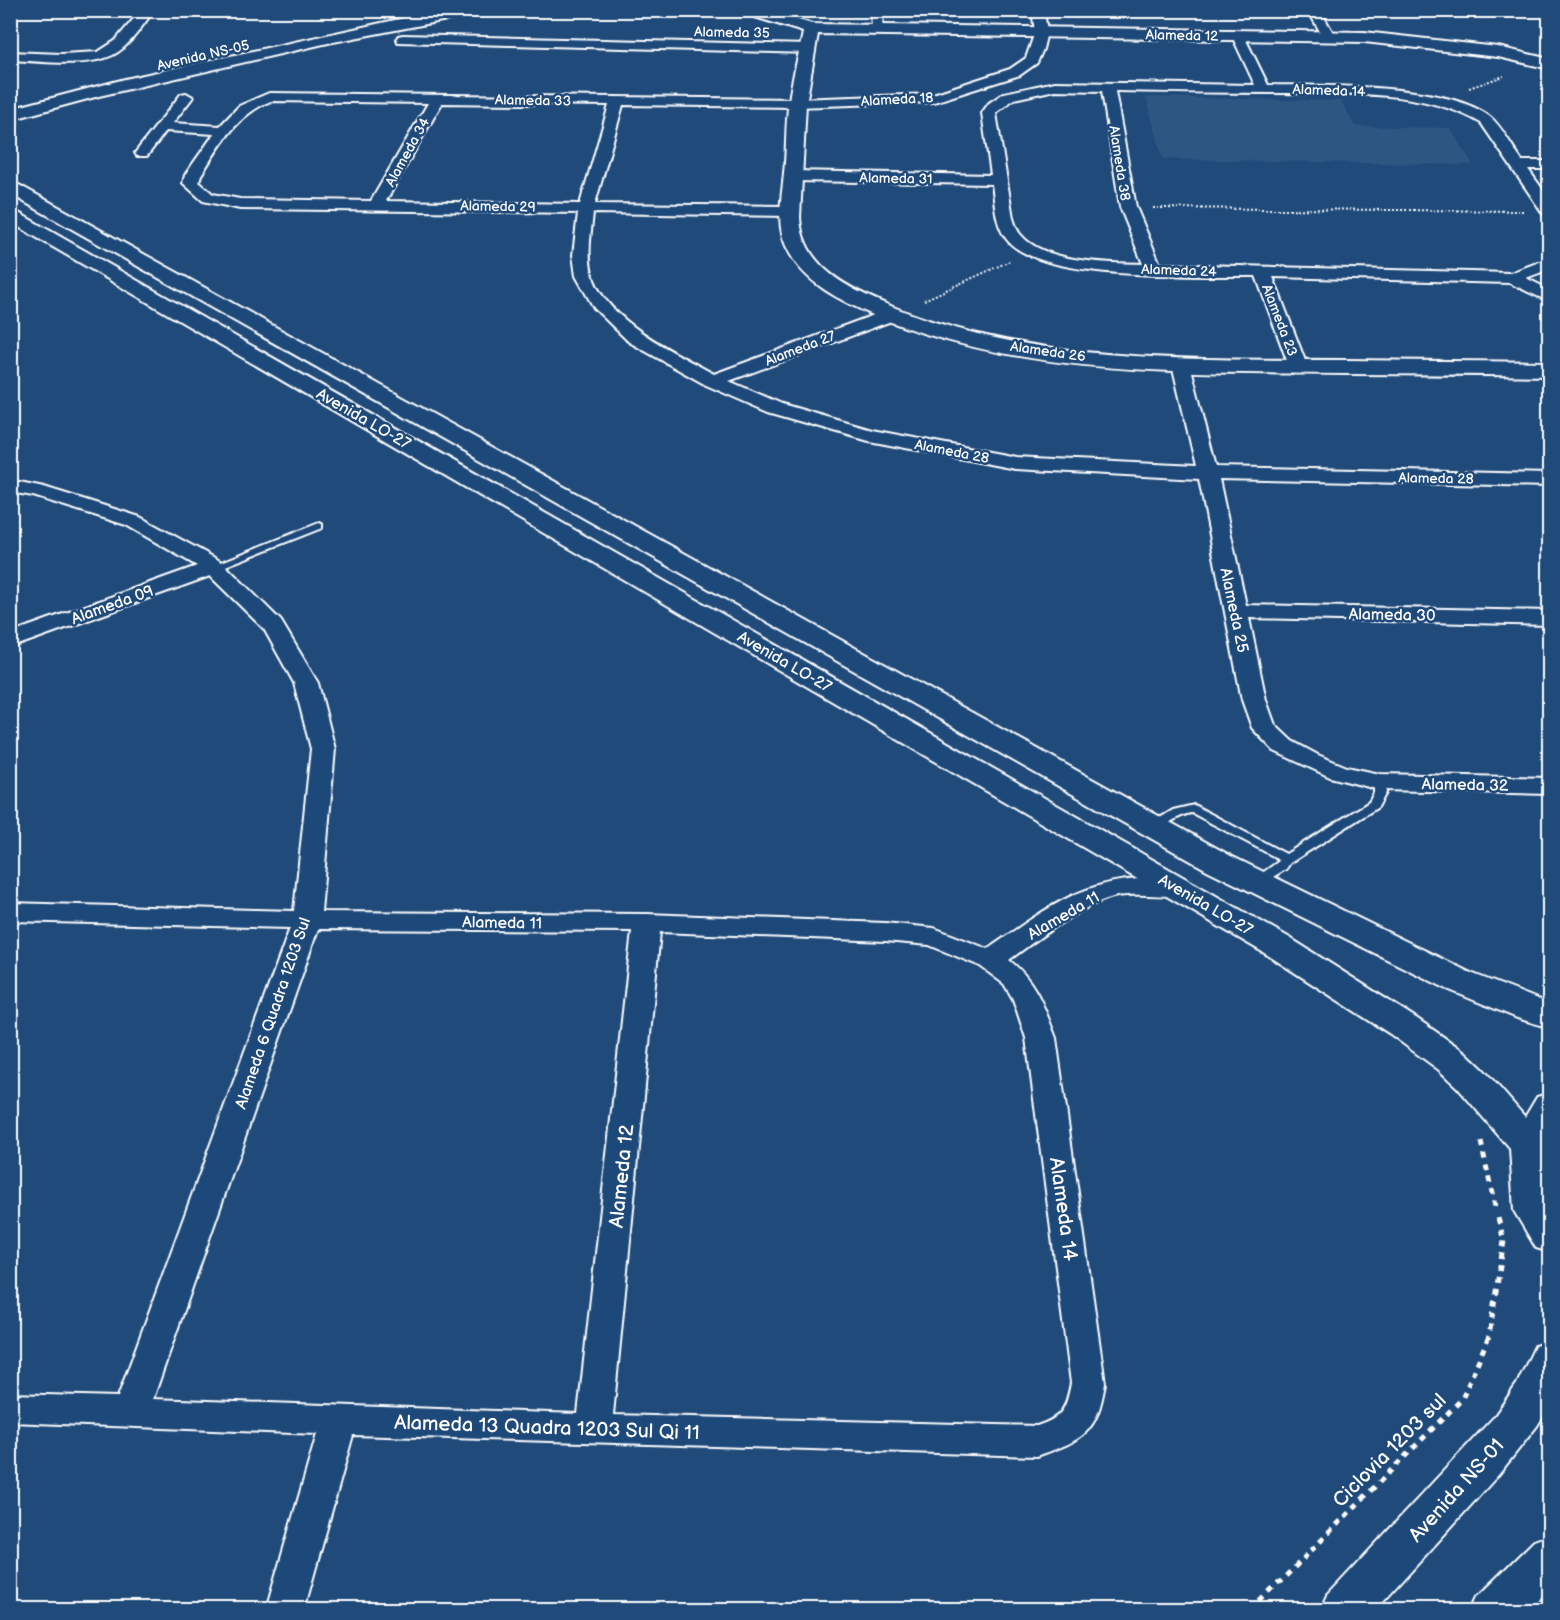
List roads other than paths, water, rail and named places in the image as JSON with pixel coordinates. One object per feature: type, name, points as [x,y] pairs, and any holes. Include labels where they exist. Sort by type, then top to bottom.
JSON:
[{"type":"street","points":[[10,56],[101,55],[112,49],[148,10]]},
{"type":"street","name":"Avenida NS-05","points":[[10,98],[396,10]]},
{"type":"street","points":[[10,115],[92,92],[423,18],[473,10]]},
{"type":"street","name":"Alameda 12","points":[[747,10],[810,39],[878,29],[1364,37],[1442,44],[1498,52],[1548,63]]},
{"type":"street","points":[[877,10],[878,29]]},
{"type":"street","points":[[1038,10],[1041,32]]},
{"type":"street","points":[[1314,10],[1329,36]]},
{"type":"street","name":"Alameda 18","points":[[797,103],[934,98],[1016,72],[1032,60],[1041,32]]},
{"type":"street","points":[[1238,36],[1263,88]]},
{"type":"street","name":"Alameda 35","points":[[403,39],[810,39]]},
{"type":"street","name":"Alameda 26","points":[[810,39],[797,103],[790,211],[793,239],[806,262],[820,277],[841,292],[888,316],[947,333],[1052,353],[1181,364],[1550,369]]},
{"type":"street","points":[[1016,72],[1055,86]]},
{"type":"street","points":[[934,98],[976,109],[993,105],[1001,99],[1019,93],[1055,86]]},
{"type":"street","name":"Alameda 14","points":[[1055,86],[1263,88],[1389,93],[1436,100],[1472,111],[1486,120],[1515,165],[1550,212]]},
{"type":"street","name":"Alameda 38","points":[[1108,87],[1128,207],[1154,269]]},
{"type":"street","points":[[142,153],[186,97]]},
{"type":"street","name":"Alameda 33","points":[[224,130],[250,104],[269,97],[797,103]]},
{"type":"street","name":"Alameda 34","points":[[377,204],[437,99]]},
{"type":"street","name":"Alameda 28","points":[[617,101],[586,208],[581,255],[584,276],[600,304],[635,338],[713,381],[775,408],[869,435],[1004,460],[1208,473],[1550,480]]},
{"type":"street","name":"Alameda 24","points":[[976,109],[999,180],[1005,218],[1010,231],[1016,241],[1033,251],[1066,261],[1090,265],[1154,269],[1512,278],[1550,263]]},
{"type":"street","points":[[164,127],[224,130]]},
{"type":"street","name":"Alameda 29","points":[[224,130],[193,175],[191,183],[208,198],[240,204],[790,211]]},
{"type":"street","points":[[1515,165],[1550,165]]},
{"type":"street","name":"Alameda 31","points":[[794,176],[999,180]]},
{"type":"street","name":"Avenida LO-27","points":[[10,186],[1153,826],[1258,882],[1459,981],[1550,1016]]},
{"type":"street","name":"Avenida LO-27","points":[[10,214],[1278,946],[1452,1060],[1529,1146]]},
{"type":"street","name":"Alameda 23","points":[[1263,273],[1298,366]]},
{"type":"street","points":[[1512,278],[1550,297]]},
{"type":"street","name":"Alameda 27","points":[[713,381],[888,316]]},
{"type":"street","name":"Alameda 25","points":[[1181,364],[1208,473],[1254,700],[1264,728],[1283,746],[1308,760],[1380,782]]},
{"type":"street","name":"Alameda 6 Quadra 1203 Sul","points":[[10,486],[37,490],[132,521],[214,567],[273,626],[306,683],[323,748],[307,920],[131,1410]]},
{"type":"street","name":"Alameda 09","points":[[10,641],[214,567]]},
{"type":"street","name":"Alameda 30","points":[[1235,611],[1550,618]]},
{"type":"street","name":"Alameda 32","points":[[1380,782],[1550,786]]},
{"type":"street","name":"Alameda 11","points":[[990,960],[1066,911],[1100,893],[1118,888],[1178,888]]},
{"type":"street","name":"Alameda 11","points":[[10,912],[307,920],[647,923],[885,932],[934,937],[990,960],[1014,978],[1027,999]]},
{"type":"street","name":"Alameda 12","points":[[594,1429],[647,923]]},
{"type":"street","name":"Alameda 14","points":[[1027,999],[1041,1038],[1088,1383],[1085,1401],[1078,1420]]},
{"type":"street","points":[[1550,1106],[1529,1146],[1534,1211],[1550,1237]]},
{"type":"street","name":"Avenida NS-01","points":[[1345,1610],[1519,1420],[1540,1384],[1550,1358]]},
{"type":"street","name":"Alameda 13 Quadra 1203 Sul Qi 11","points":[[10,1408],[131,1410],[594,1429],[1037,1441],[1062,1434],[1078,1420]]},
{"type":"street","points":[[285,1610],[339,1420]]},
{"type":"street","points":[[1496,1610],[1550,1555]]},
{"type":"lane","points":[[214,567],[320,526]]},
{"type":"lane","points":[[1258,882],[1282,866],[1286,860],[1374,804],[1380,793],[1380,782]]},
{"type":"lane","points":[[1153,826],[1185,809],[1194,809],[1286,860]]}]
